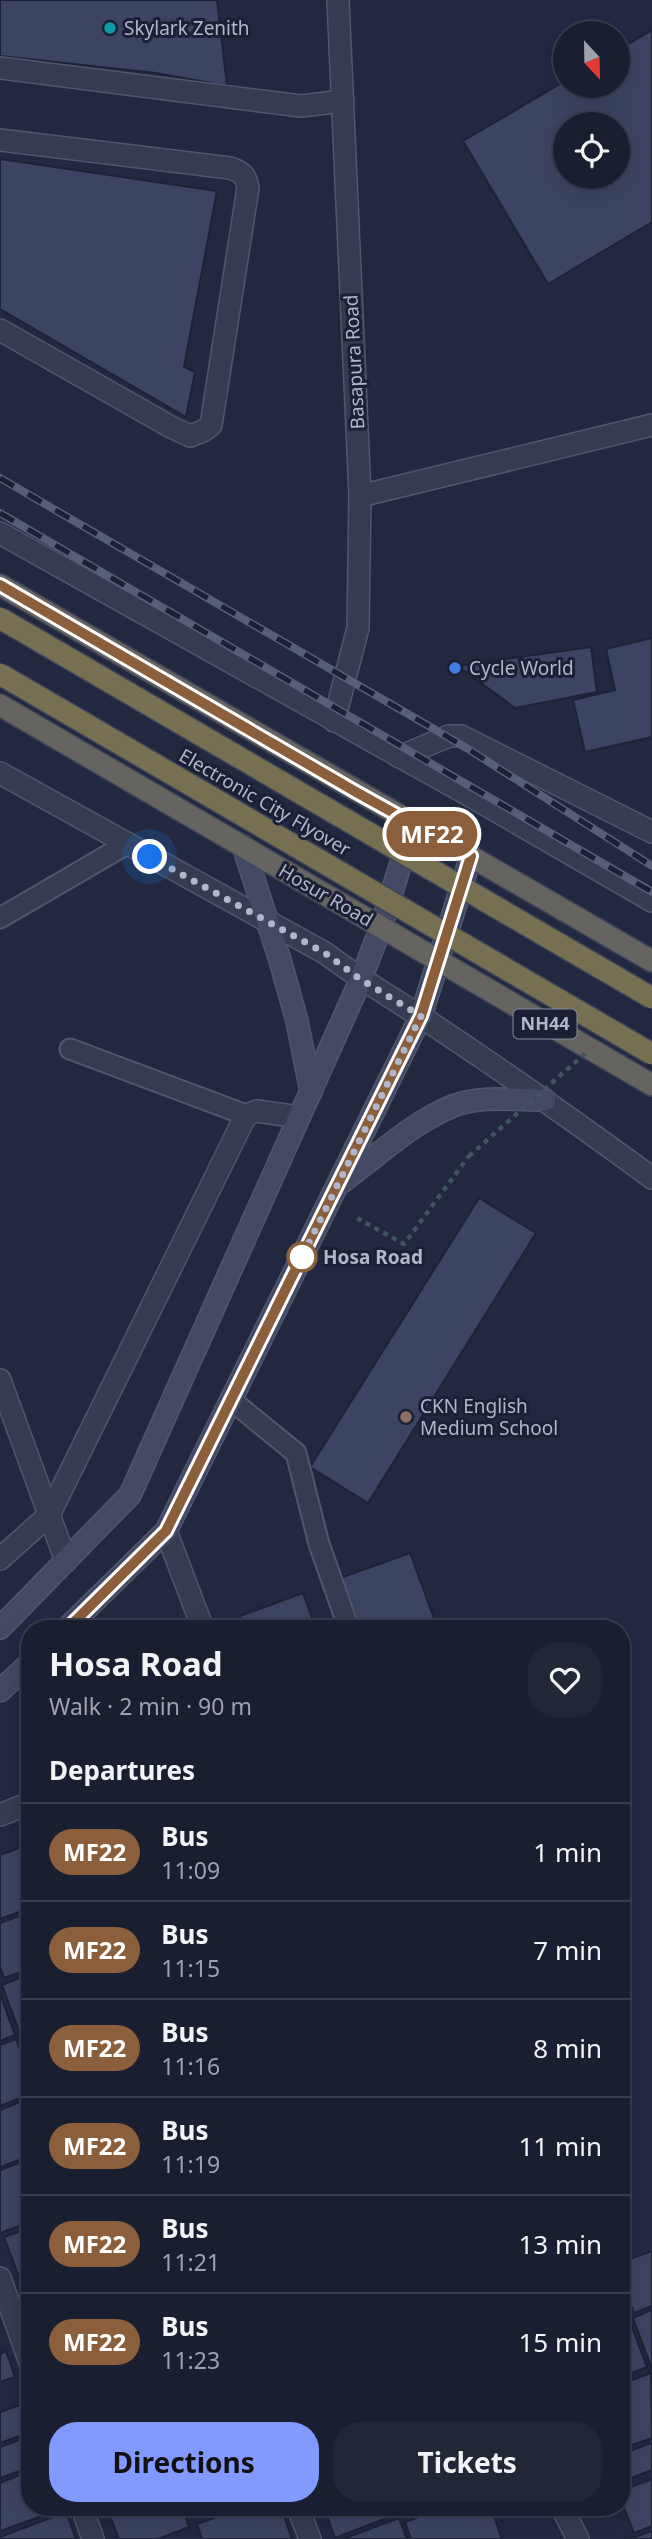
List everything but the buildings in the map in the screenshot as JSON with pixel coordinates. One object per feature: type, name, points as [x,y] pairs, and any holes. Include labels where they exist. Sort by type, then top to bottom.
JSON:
[{"type":"highway","points":[[0,585],[652,961]]},
{"type":"highway","name":"Electronic City Flyover","points":[[0,618],[652,998]]},
{"type":"highway","name":"Electronic City Flyover","points":[[0,674],[652,1054]]},
{"type":"highway","name":"Hosur Road","points":[[0,705],[652,1086]]},
{"type":"main road","points":[[0,1628],[130,1495],[360,979],[381,927],[413,824]]},
{"type":"main road","points":[[243,846],[297,1021],[311,1092]]},
{"type":"main road","points":[[75,1620],[166,1531],[421,1016],[471,856]]},
{"type":"main road","points":[[333,1194],[424,1121],[455,1105],[485,1100],[545,1100]]},
{"type":"main road","points":[[0,1691],[21,1675]]},
{"type":"street","name":"Basapura Road","points":[[334,721],[358,628],[359,496],[338,0]]},
{"type":"street","points":[[0,68],[300,106],[343,102]]},
{"type":"street","points":[[0,140],[230,168],[241,172],[247,178],[248,188],[211,425],[203,431],[190,436],[171,428],[0,330]]},
{"type":"street","points":[[359,496],[652,425]]},
{"type":"street","points":[[0,533],[465,793],[652,901]]},
{"type":"street","points":[[399,757],[449,736],[461,736],[652,832]]},
{"type":"street","points":[[0,774],[325,953],[360,979],[421,1016],[545,1100],[652,1178]]},
{"type":"street","points":[[0,1559],[49,1515],[246,1115],[257,1111],[299,1117]]},
{"type":"street","points":[[0,1380],[66,1561]]},
{"type":"street","points":[[166,1531],[200,1620]]},
{"type":"street","points":[[0,1815],[21,1807]]},
{"type":"street","points":[[0,2278],[21,2338]]},
{"type":"street","points":[[85,2516],[93,2539]]},
{"type":"street","points":[[301,2516],[310,2539]]},
{"type":"street","points":[[566,2516],[578,2539]]},
{"type":"lane","points":[[0,918],[127,845]]},
{"type":"lane","points":[[70,1049],[246,1115]]},
{"type":"lane","points":[[230,1400],[296,1453],[318,1544],[346,1620]]},
{"type":"path","points":[[333,1194],[404,1244],[469,1156],[591,1048]]},
{"type":"railway","points":[[0,478],[465,747],[652,866]]},
{"type":"railway","points":[[0,513],[652,892]]},
{"type":"bus line","name":"MF22","points":[[0,585],[471,856],[421,1016],[166,1531],[77,1620]]},
{"type":"place","name":"Skylark Zenith","points":[[110,28]]},
{"type":"place","name":"Cycle World","points":[[455,668]]},
{"type":"place","name":"Hosa Road","points":[[302,1257]]},
{"type":"place","name":"CKN English Medium School","points":[[406,1417]]},
{"type":"route","points":[[150,857],[325,953],[360,979],[421,1016],[302,1257]]}]
